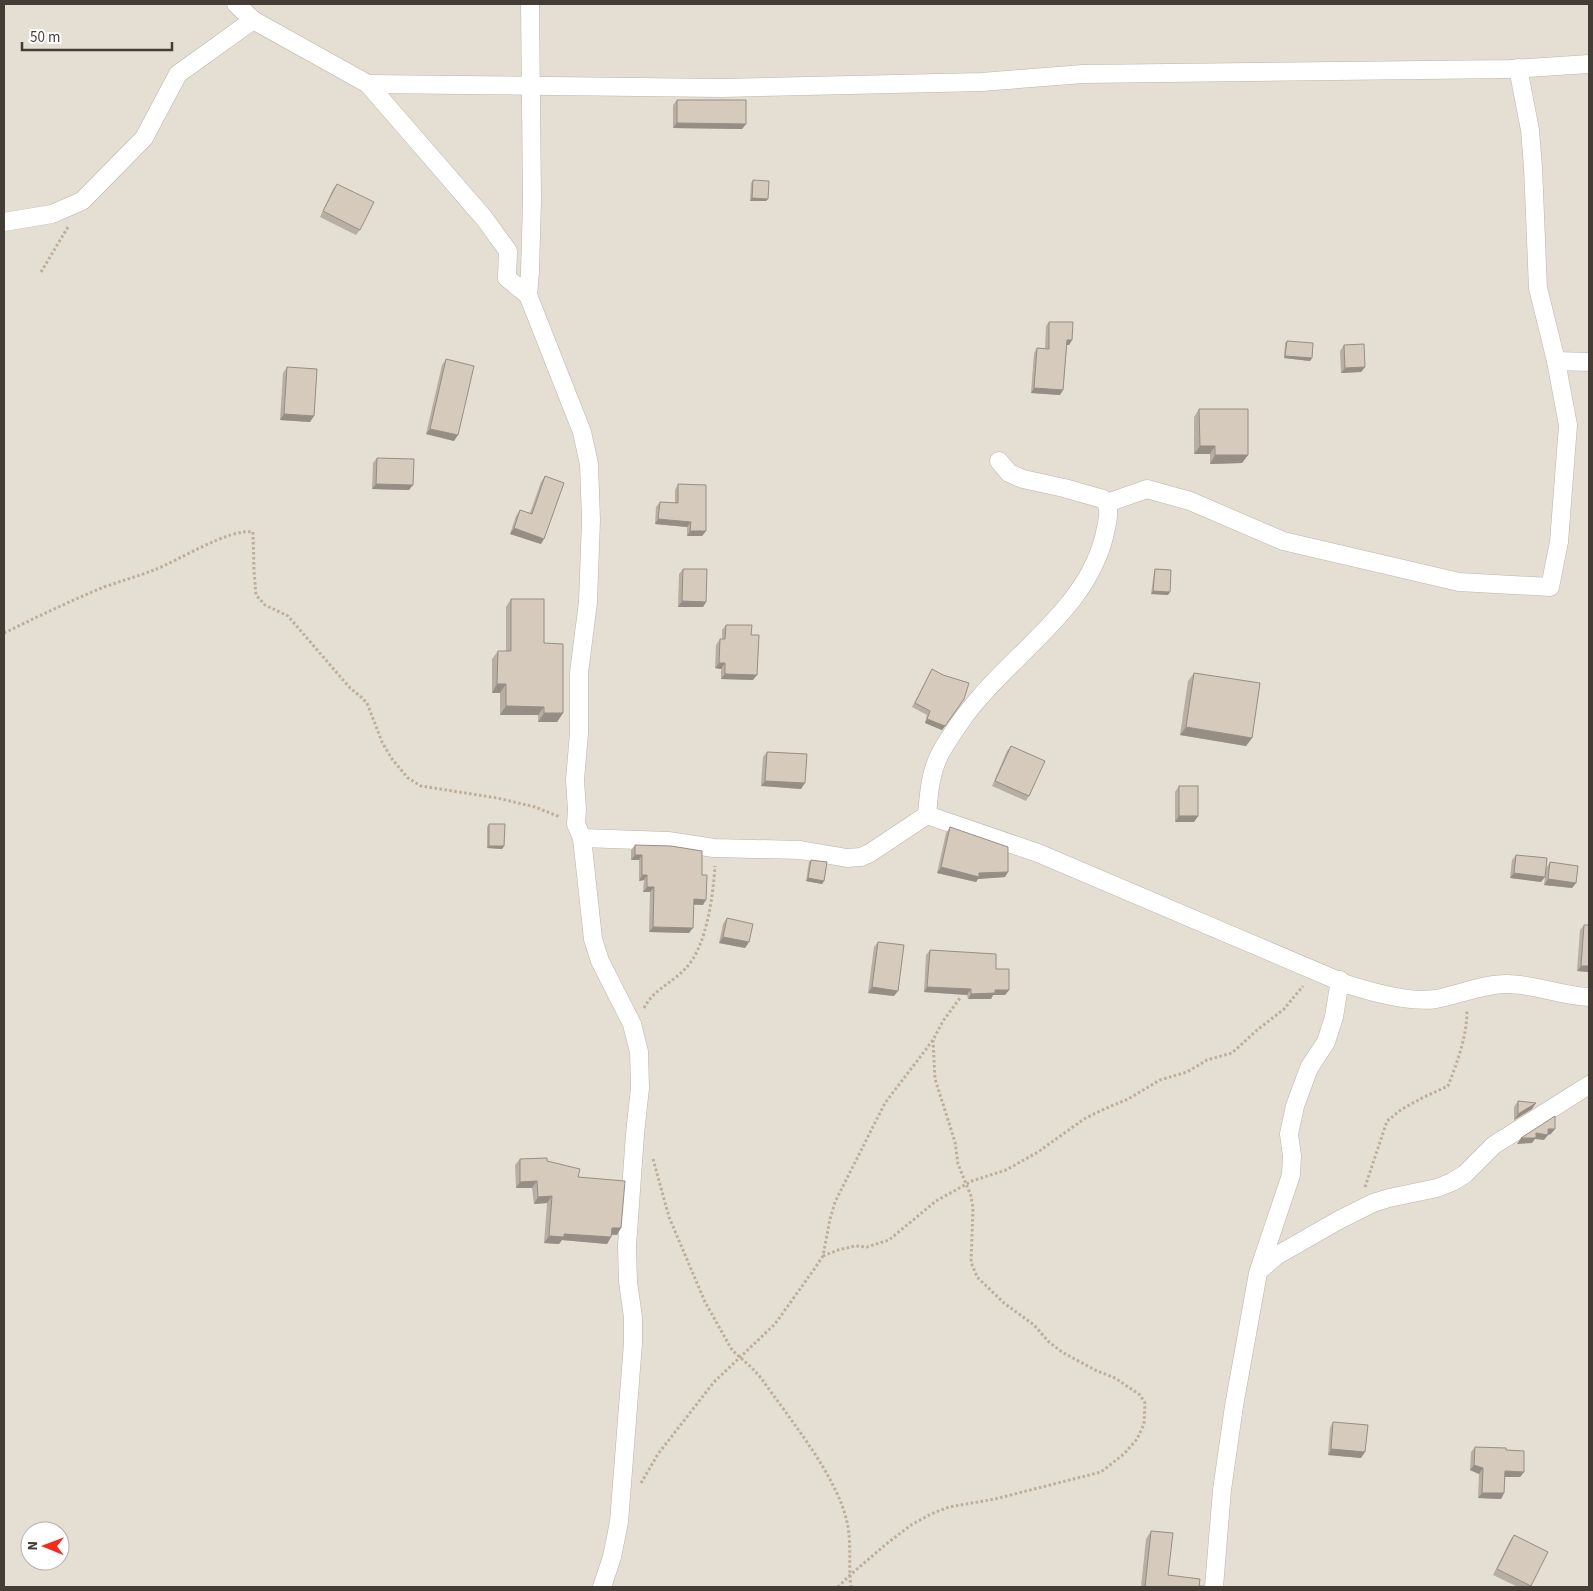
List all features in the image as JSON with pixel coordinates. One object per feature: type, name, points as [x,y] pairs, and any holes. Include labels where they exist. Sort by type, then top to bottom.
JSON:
[{"type":"street","points":[[236,4],[252,20],[368,84],[484,218],[508,251],[507,278],[528,295]]},
{"type":"street","points":[[530,4],[532,200],[528,295],[582,432],[589,464],[591,520],[588,602],[580,674],[579,733],[575,780],[579,831],[593,940],[600,960],[632,1024],[639,1052],[640,1088],[627,1246],[628,1282],[633,1317],[633,1343],[619,1522],[612,1556],[602,1587]]},
{"type":"street","points":[[4,222],[52,214],[82,201],[144,138],[178,74],[252,20]]},
{"type":"street","points":[[368,84],[722,88],[982,82],[1083,74],[1518,68],[1589,64]]},
{"type":"street","points":[[1107,503],[1147,489],[1190,501],[1283,541],[1459,582],[1550,587],[1560,542],[1568,425],[1556,361],[1538,288],[1530,130],[1518,68]]},
{"type":"street","points":[[1556,361],[1589,362]]},
{"type":"street","points":[[927,815],[931,776],[941,753],[980,696],[1039,638],[1068,604],[1094,567],[1105,533],[1108,514],[1107,503],[1103,499],[1023,479],[1009,473],[999,460]]},
{"type":"street","points":[[579,831],[714,848],[800,850],[847,858],[861,857],[870,853],[927,815]]},
{"type":"street","points":[[927,815],[1038,853],[1370,992],[1434,999],[1504,984],[1528,985],[1575,996],[1589,997]]},
{"type":"street","points":[[1214,1587],[1222,1490],[1234,1406],[1258,1273],[1291,1175],[1292,1156],[1289,1134],[1295,1106],[1309,1068],[1326,1042],[1334,1017],[1340,980]]},
{"type":"street","points":[[1258,1273],[1276,1256],[1368,1205],[1389,1198],[1436,1188],[1452,1182],[1465,1174],[1494,1146],[1589,1085]]},
{"type":"path","points":[[42,272],[82,201]]},
{"type":"path","points":[[4,633],[54,608],[105,587],[156,570],[216,541],[236,534],[253,532],[256,595],[265,605],[288,616],[350,688],[367,703],[382,742],[392,759],[408,778],[421,786],[497,798],[535,807],[579,831]]},
{"type":"path","points":[[634,1035],[645,1006],[655,993],[678,975],[693,958],[708,916],[714,881],[716,856],[714,848]]},
{"type":"path","points":[[822,1256],[838,1250],[855,1246],[867,1247],[889,1240],[936,1201],[967,1184],[1006,1170],[1038,1152],[1084,1119],[1128,1099],[1160,1080],[1187,1072],[1207,1060],[1232,1053],[1256,1030],[1284,1009],[1304,985],[1322,973]]},
{"type":"path","points":[[1364,1189],[1386,1121],[1402,1109],[1448,1086],[1467,1020],[1465,991]]},
{"type":"path","points":[[638,1488],[658,1454],[714,1382],[776,1324],[822,1256],[835,1202],[885,1103],[933,1040],[943,1021],[960,998]]},
{"type":"path","points":[[838,1587],[911,1526],[931,1514],[949,1507],[995,1499],[1101,1472],[1124,1454],[1137,1439],[1144,1424],[1145,1404],[1144,1399],[1140,1395],[1115,1378],[1095,1370],[1062,1352],[1049,1342],[1034,1325],[1004,1303],[977,1277],[971,1262],[973,1208],[971,1196],[958,1164],[955,1142],[935,1079],[933,1040]]},
{"type":"path","points":[[652,1153],[669,1217],[705,1302],[732,1350],[761,1378],[826,1473],[842,1506],[849,1535],[849,1576],[851,1587]]},
{"type":"shaded area","points":[[4,4],[1589,4],[1589,1587],[4,1587]]},
{"type":"building","points":[[677,100],[746,100],[746,124],[677,123]]},
{"type":"building","points":[[753,180],[769,181],[768,199],[752,198]]},
{"type":"building","points":[[337,184],[374,202],[360,230],[323,211]]},
{"type":"building","points":[[1049,322],[1073,322],[1072,340],[1067,340],[1063,390],[1034,388],[1037,348],[1049,349]]},
{"type":"building","points":[[1287,341],[1313,343],[1312,358],[1285,356]]},
{"type":"building","points":[[1364,344],[1365,367],[1345,368],[1344,345]]},
{"type":"building","points":[[446,359],[474,366],[458,435],[430,429]]},
{"type":"building","points":[[287,367],[317,369],[314,416],[284,414]]},
{"type":"building","points":[[1199,409],[1248,409],[1248,455],[1215,455],[1215,446],[1200,446]]},
{"type":"building","points":[[377,458],[414,459],[413,485],[376,484]]},
{"type":"building","points":[[545,476],[564,483],[544,539],[514,528],[520,510],[532,514]]},
{"type":"building","points":[[678,484],[706,485],[706,531],[690,531],[691,522],[658,519],[660,502],[678,503]]},
{"type":"building","points":[[683,569],[707,569],[706,602],[682,601]]},
{"type":"building","points":[[1155,569],[1171,570],[1170,592],[1153,591]]},
{"type":"building","points":[[511,599],[544,599],[544,643],[563,644],[563,713],[544,713],[544,707],[506,706],[506,684],[497,684],[498,651],[511,651]]},
{"type":"building","points":[[726,625],[752,625],[751,635],[759,635],[757,675],[725,674],[725,663],[719,663],[720,639],[725,639]]},
{"type":"building","points":[[932,669],[943,675],[969,683],[964,699],[945,726],[927,719],[930,711],[915,703]]},
{"type":"building","points":[[1194,673],[1260,683],[1252,738],[1186,727]]},
{"type":"building","points":[[1011,746],[1045,761],[1029,796],[995,781]]},
{"type":"building","points":[[767,752],[807,754],[805,783],[765,781]]},
{"type":"building","points":[[1179,786],[1198,786],[1198,816],[1179,816]]},
{"type":"building","points":[[489,824],[505,824],[504,846],[489,846]]},
{"type":"building","points":[[950,827],[1008,847],[1008,872],[979,873],[979,877],[941,867]]},
{"type":"building","points":[[635,845],[671,846],[702,851],[702,875],[707,875],[706,900],[694,899],[693,928],[653,927],[654,887],[647,887],[647,875],[642,875],[642,855],[635,855]]},
{"type":"building","points":[[1516,855],[1547,858],[1545,877],[1514,873]]},
{"type":"building","points":[[811,860],[827,862],[824,881],[808,878]]},
{"type":"building","points":[[1550,862],[1578,866],[1576,883],[1548,879]]},
{"type":"building","points":[[727,918],[753,924],[749,942],[723,937]]},
{"type":"building","points":[[1584,925],[1589,925],[1589,966],[1581,966]]},
{"type":"building","points":[[878,942],[904,945],[898,991],[872,987]]},
{"type":"building","points":[[930,950],[996,954],[996,969],[1009,969],[1009,990],[995,990],[995,993],[971,994],[971,989],[927,987]]},
{"type":"building","points":[[1518,1101],[1536,1103],[1518,1114]]},
{"type":"building","points":[[1555,1116],[1555,1129],[1548,1129],[1548,1135],[1536,1133],[1536,1138],[1521,1138]]},
{"type":"building","points":[[547,1158],[547,1161],[580,1169],[578,1177],[625,1181],[621,1228],[612,1228],[611,1237],[564,1234],[564,1237],[549,1236],[552,1196],[538,1197],[537,1181],[520,1182],[520,1159]]},
{"type":"building","points":[[1333,1422],[1368,1425],[1365,1452],[1331,1449]]},
{"type":"building","points":[[1475,1447],[1506,1448],[1506,1450],[1524,1451],[1524,1472],[1505,1471],[1504,1493],[1482,1493],[1483,1468],[1474,1465]]},
{"type":"building","points":[[1151,1531],[1173,1533],[1168,1575],[1200,1579],[1199,1586],[1213,1587],[1145,1587]]},
{"type":"building","points":[[1514,1535],[1548,1552],[1531,1586],[1497,1569]]}]
